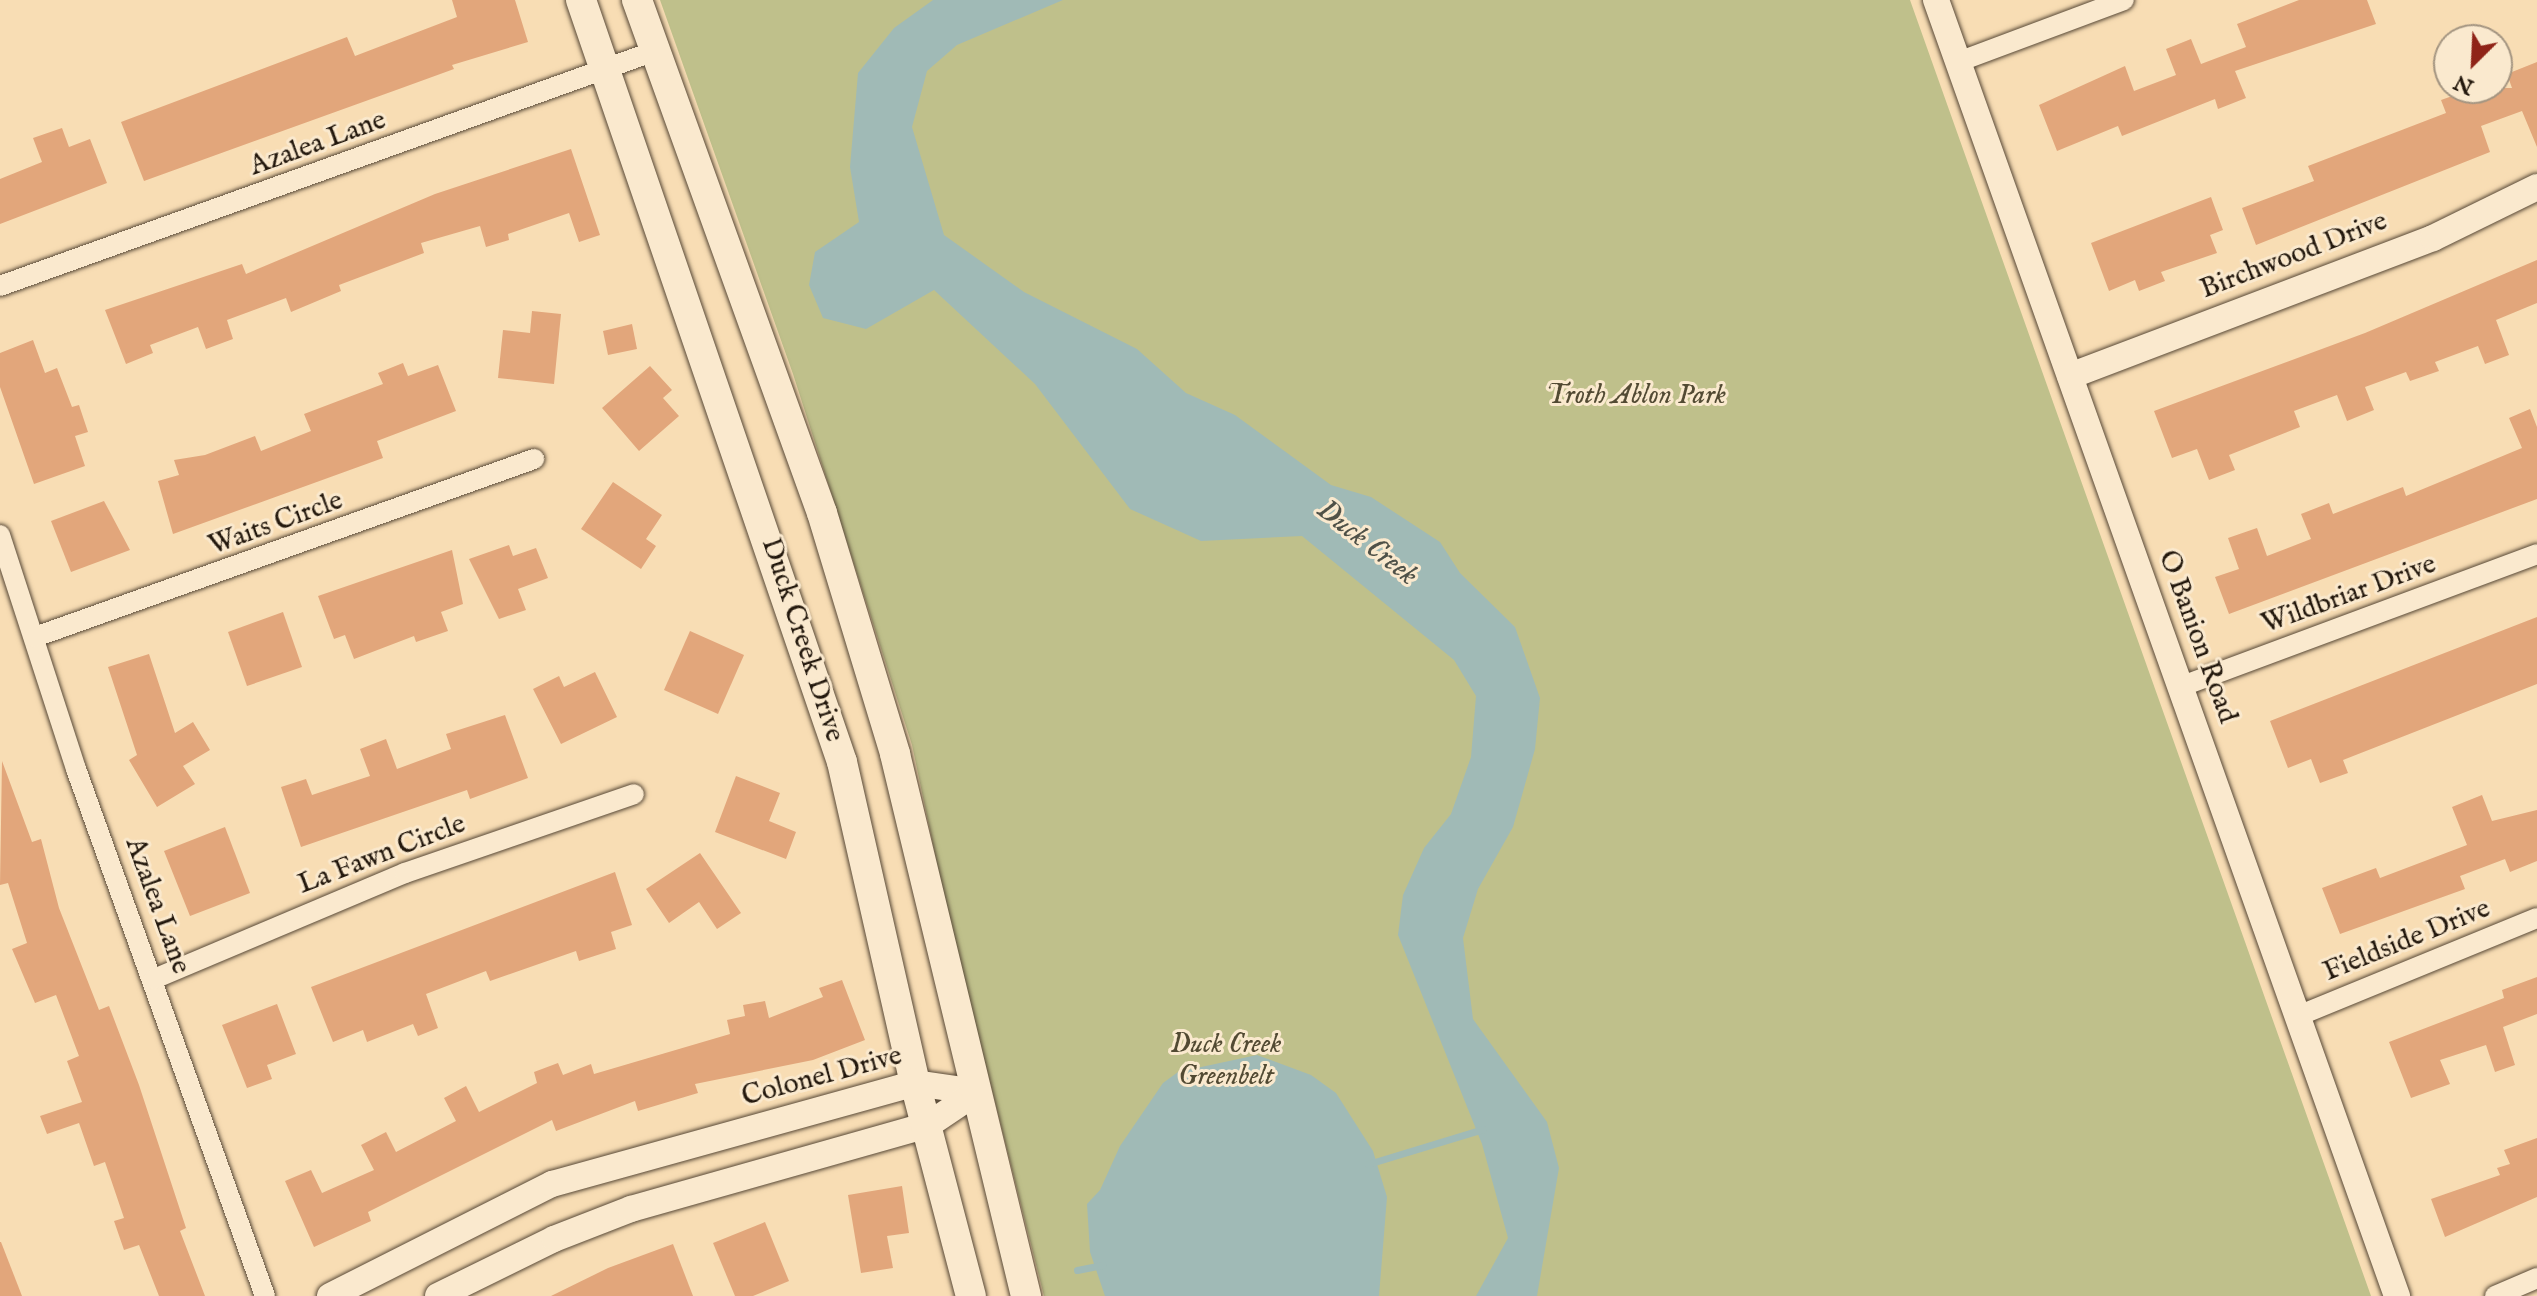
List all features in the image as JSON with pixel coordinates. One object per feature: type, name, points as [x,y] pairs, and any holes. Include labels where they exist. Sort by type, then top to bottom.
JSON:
[{"type":"main road","name":"Duck Creek Drive","points":[[581,0],[842,762],[915,1083],[971,1296]]},
{"type":"main road","name":"Duck Creek Drive","points":[[637,0],[822,513],[895,754],[1026,1296]]},
{"type":"street","name":"O Banion Road","points":[[1936,0],[2397,1296]]},
{"type":"street","points":[[1958,62],[2124,0]]},
{"type":"street","name":"Azalea Lane","points":[[0,286],[655,51]]},
{"type":"street","name":"Birchwood Drive","points":[[2070,376],[2433,238],[2537,187]]},
{"type":"street","name":"Waits Circle","points":[[35,637],[534,459]]},
{"type":"street","name":"Azalea Lane","points":[[0,535],[76,769],[154,979],[265,1296]]},
{"type":"street","name":"Wildbriar Drive","points":[[2180,687],[2537,554]]},
{"type":"street","name":"La Fawn Circle","points":[[154,979],[405,873],[634,794]]},
{"type":"street","name":"Fieldside Drive","points":[[2298,1016],[2537,918]]},
{"type":"street","name":"Colonel Drive","points":[[330,1296],[552,1184],[915,1083],[977,1092]]},
{"type":"street","points":[[438,1296],[554,1239],[631,1209],[800,1157],[928,1125],[977,1092]]},
{"type":"street","points":[[2495,1296],[2537,1278]]},
{"type":"green space","points":[[660,0],[1910,0],[2371,1296],[1044,1296],[948,916],[912,745],[793,374]]},
{"type":"water","name":"Duck Creek","points":[[933,0],[1063,0],[957,45],[927,71],[912,127],[944,235],[1024,292],[1137,349],[1186,393],[1235,415],[1331,485],[1371,497],[1440,542],[1460,573],[1515,627],[1540,698],[1535,749],[1513,827],[1478,889],[1463,938],[1473,1019],[1547,1122],[1559,1168],[1537,1296],[1476,1296],[1508,1238],[1482,1144],[1398,935],[1403,895],[1424,848],[1451,814],[1471,757],[1476,696],[1454,660],[1302,536],[1201,541],[1130,509],[1035,384],[934,290],[866,329],[823,318],[809,285],[815,252],[859,222],[850,167],[858,73],[894,28]]},
{"type":"water","points":[[1257,1055],[1311,1075],[1336,1093],[1373,1151],[1387,1197],[1379,1296],[1105,1296],[1090,1252],[1087,1204],[1100,1190],[1120,1146],[1163,1083],[1178,1072]]},
{"type":"building","points":[[452,0],[515,0],[528,42],[452,65],[454,69],[144,181],[121,122],[347,37],[355,56],[457,17]]},
{"type":"building","points":[[2299,0],[2367,0],[2376,24],[2235,71],[2246,98],[2218,109],[2215,99],[2122,136],[2118,126],[2057,151],[2039,105],[2125,66],[2134,91],[2176,75],[2166,49],[2191,39],[2201,64],[2246,47],[2237,24]]},
{"type":"building","points":[[2537,62],[2537,147],[2522,111],[2481,126],[2490,152],[2256,245],[2242,208],[2314,181],[2308,166],[2446,113],[2443,104],[2513,104],[2513,72]]},
{"type":"building","points":[[62,128],[69,147],[90,139],[107,183],[0,224],[0,179],[42,162],[33,138]]},
{"type":"building","points":[[571,149],[600,235],[579,242],[569,213],[508,234],[509,240],[486,247],[480,226],[421,243],[424,253],[339,285],[341,291],[291,312],[286,298],[227,320],[233,339],[206,349],[198,327],[150,345],[153,353],[126,364],[105,310],[242,264],[246,274],[435,194]]},
{"type":"building","points":[[2211,197],[2223,230],[2210,235],[2217,253],[2161,272],[2165,281],[2139,291],[2135,280],[2109,291],[2091,243]]},
{"type":"building","points":[[2537,260],[2537,303],[2496,320],[2509,355],[2485,364],[2478,346],[2435,362],[2439,371],[2410,381],[2406,372],[2365,387],[2374,410],[2347,421],[2337,395],[2294,411],[2300,427],[2229,455],[2235,470],[2209,480],[2197,449],[2172,458],[2154,411],[2365,333]]},
{"type":"building","points":[[532,311],[561,314],[554,384],[498,378],[503,330],[530,333]]},
{"type":"building","points":[[632,324],[637,349],[608,355],[603,331]]},
{"type":"building","points":[[33,340],[45,373],[57,368],[72,407],[79,405],[88,432],[75,436],[85,466],[34,484],[0,387],[0,353]]},
{"type":"building","points":[[403,363],[408,376],[438,365],[456,411],[377,441],[383,458],[173,534],[158,481],[179,475],[174,460],[205,455],[255,436],[261,451],[311,431],[304,414],[383,384],[378,373]]},
{"type":"building","points":[[650,366],[672,390],[663,398],[679,416],[639,451],[602,408]]},
{"type":"building","points":[[2530,409],[2537,427],[2537,499],[2229,614],[2215,577],[2239,569],[2228,538],[2257,528],[2267,556],[2311,539],[2301,514],[2329,503],[2333,514],[2403,487],[2406,496],[2522,448],[2509,418]]},
{"type":"building","points":[[613,482],[662,515],[646,539],[656,546],[641,569],[581,529]]},
{"type":"building","points":[[104,501],[130,550],[71,572],[51,521]]},
{"type":"building","points":[[509,545],[513,556],[536,548],[548,578],[518,589],[526,610],[499,619],[469,559]]},
{"type":"building","points":[[452,550],[463,604],[441,612],[448,631],[416,642],[414,636],[354,659],[345,635],[334,639],[318,596]]},
{"type":"building","points":[[283,612],[302,667],[247,686],[228,632]]},
{"type":"building","points":[[2537,617],[2537,684],[2343,760],[2348,773],[2320,783],[2311,759],[2288,768],[2270,721]]},
{"type":"building","points":[[690,631],[744,655],[718,714],[664,690]]},
{"type":"building","points":[[149,654],[175,733],[193,722],[210,750],[183,766],[195,784],[157,807],[129,760],[137,755],[108,667]]},
{"type":"building","points":[[595,672],[617,717],[561,744],[533,689],[559,676],[564,687]]},
{"type":"building","points":[[505,715],[528,778],[470,799],[467,790],[301,847],[281,787],[306,779],[312,795],[370,776],[360,749],[386,739],[397,769],[451,749],[446,734]]},
{"type":"building","points":[[2,761],[32,842],[41,839],[59,908],[99,1010],[109,1006],[139,1085],[186,1228],[180,1231],[205,1296],[159,1296],[139,1245],[124,1250],[114,1221],[124,1218],[105,1162],[94,1166],[79,1123],[47,1134],[40,1116],[82,1102],[67,1061],[79,1056],[56,995],[35,1003],[12,949],[27,943],[8,883],[0,885]]},
{"type":"building","points":[[736,776],[780,793],[769,821],[796,832],[786,859],[715,832]]},
{"type":"building","points":[[2482,795],[2492,821],[2537,810],[2537,861],[2510,872],[2505,859],[2460,876],[2465,889],[2340,934],[2322,888],[2376,868],[2380,878],[2467,845],[2452,807]]},
{"type":"building","points":[[225,827],[250,893],[190,916],[164,851]]},
{"type":"building","points":[[700,853],[741,913],[717,929],[699,902],[669,923],[646,889]]},
{"type":"building","points":[[615,872],[632,925],[611,932],[616,949],[579,961],[576,951],[490,981],[486,971],[426,994],[438,1028],[418,1036],[413,1024],[367,1042],[363,1030],[333,1042],[311,987]]},
{"type":"building","points":[[2537,977],[2537,1014],[2503,1027],[2515,1065],[2495,1072],[2486,1045],[2440,1060],[2450,1084],[2411,1098],[2389,1042],[2504,998],[2502,990]]},
{"type":"building","points":[[842,980],[865,1040],[813,1060],[695,1084],[698,1093],[638,1111],[635,1101],[556,1131],[552,1120],[368,1212],[371,1221],[314,1247],[285,1181],[311,1170],[322,1193],[374,1170],[361,1145],[386,1132],[396,1152],[456,1121],[444,1098],[466,1086],[479,1112],[537,1083],[534,1072],[558,1063],[563,1075],[591,1064],[594,1074],[730,1034],[727,1020],[745,1016],[743,1005],[765,1001],[769,1018],[823,997],[819,988]]},
{"type":"building","points":[[277,1004],[296,1054],[267,1065],[272,1079],[247,1088],[222,1025]]},
{"type":"building","points":[[2537,1138],[2537,1197],[2445,1237],[2431,1199],[2500,1175],[2497,1168],[2510,1164],[2504,1150]]},
{"type":"building","points":[[902,1186],[909,1233],[887,1236],[893,1268],[861,1273],[848,1195]]},
{"type":"building","points":[[765,1222],[789,1281],[753,1296],[735,1296],[713,1243]]},
{"type":"building","points":[[1,1242],[22,1296],[0,1296]]},
{"type":"building","points":[[673,1244],[693,1296],[551,1296],[608,1268]]},
{"type":"waterway","points":[[1368,1164],[1483,1129]]},
{"type":"waterway","points":[[1077,1270],[1103,1265]]},
{"type":"park label","name":"Troth Ablon Park","points":[[1636,396]]},
{"type":"park label","name":"Duck Creek Greenbelt","points":[[1226,1061]]}]
